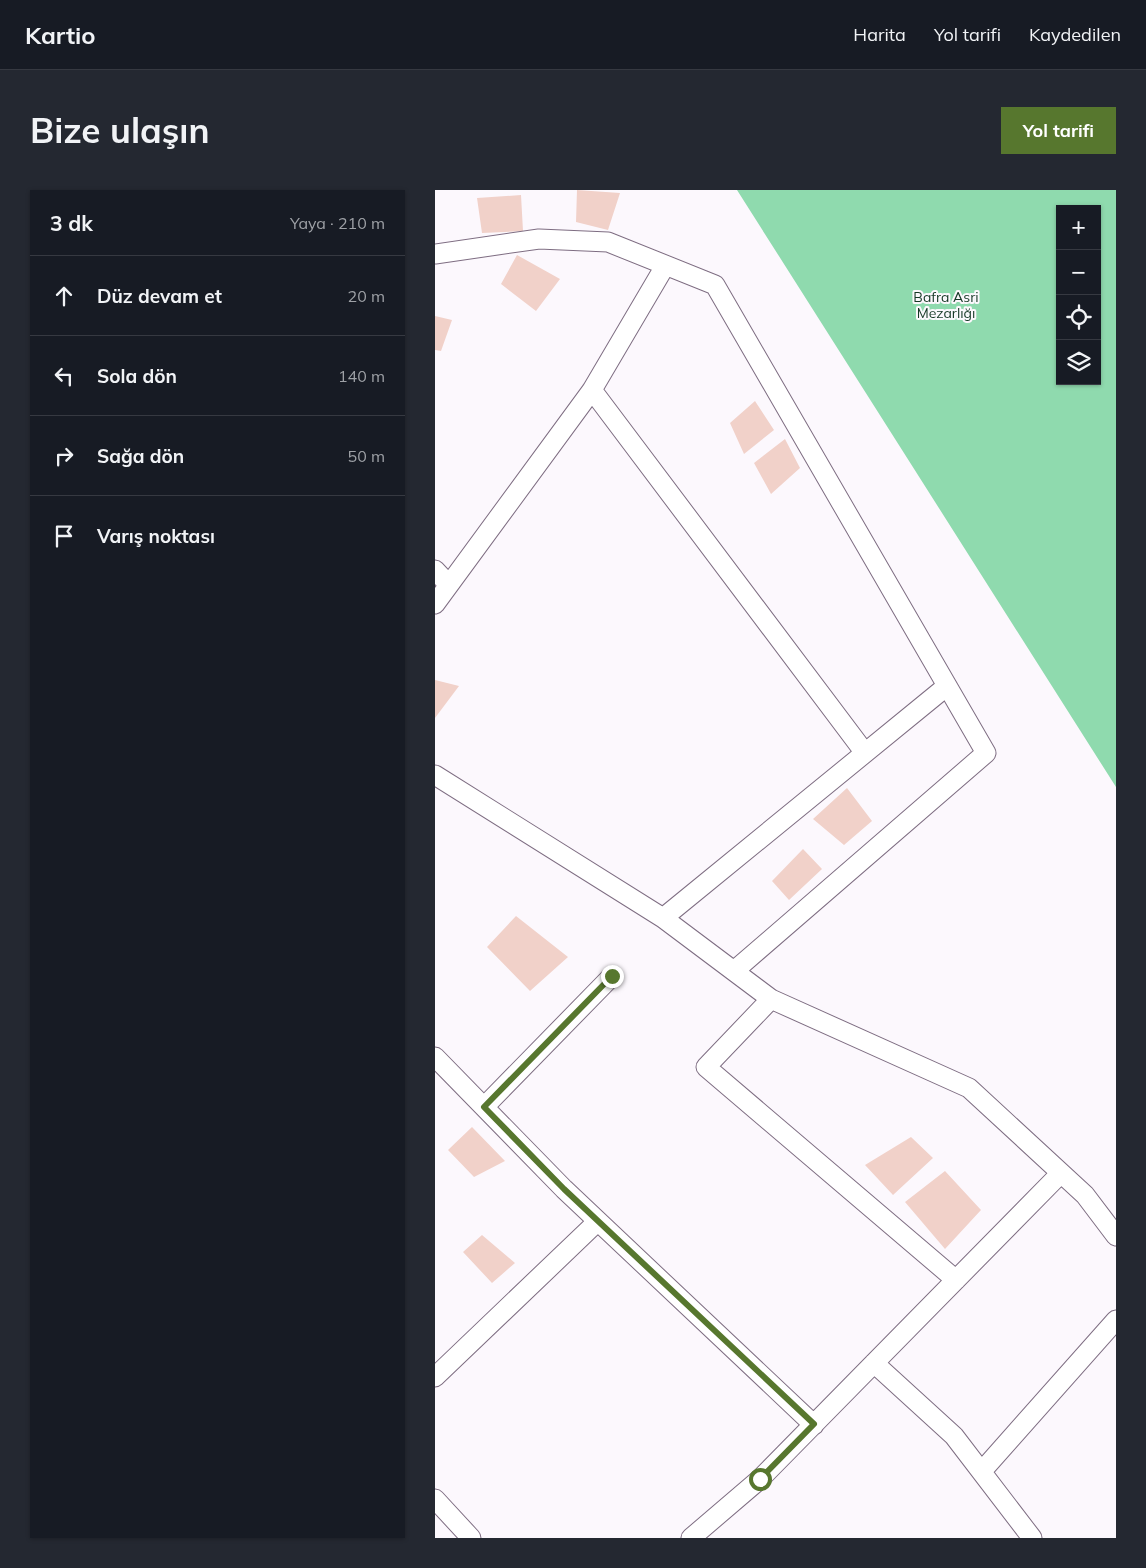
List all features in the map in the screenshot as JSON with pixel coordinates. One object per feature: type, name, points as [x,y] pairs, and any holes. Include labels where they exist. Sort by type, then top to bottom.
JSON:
[{"type":"street","points":[[435,254],[539,239],[608,242],[715,286],[986,753],[734,971]]},
{"type":"street","points":[[435,604],[591,390],[665,266]]},
{"type":"street","points":[[591,390],[865,752]]},
{"type":"street","points":[[435,570],[449,585]]},
{"type":"street","points":[[663,918],[947,686]]},
{"type":"street","points":[[435,775],[663,918],[771,999],[969,1088],[1085,1195],[1116,1236]]},
{"type":"street","points":[[484,1107],[612,976]]},
{"type":"street","points":[[771,999],[706,1067],[956,1280]]},
{"type":"street","points":[[435,1057],[598,1221],[814,1424]]},
{"type":"street","points":[[691,1538],[760,1479],[1061,1173]]},
{"type":"street","points":[[435,1377],[598,1221]]},
{"type":"street","points":[[983,1471],[1116,1320]]},
{"type":"street","points":[[874,1363],[954,1436],[983,1471],[1032,1538]]},
{"type":"street","points":[[435,1499],[471,1538]]},
{"type":"green space","name":"Bafra Asri Mezarlığı","points":[[737,190],[1116,190],[1116,787]]},
{"type":"building","points":[[577,190],[620,193],[608,230],[576,222]]},
{"type":"building","points":[[521,195],[523,231],[482,233],[477,198]]},
{"type":"building","points":[[517,255],[560,279],[536,311],[501,284]]},
{"type":"building","points":[[435,316],[452,320],[441,351],[435,350]]},
{"type":"building","points":[[755,401],[774,430],[744,454],[730,423]]},
{"type":"building","points":[[785,439],[800,468],[771,494],[754,463]]},
{"type":"building","points":[[435,680],[459,686],[435,718]]},
{"type":"building","points":[[847,788],[872,821],[844,845],[813,819]]},
{"type":"building","points":[[803,849],[822,869],[789,900],[772,881]]},
{"type":"building","points":[[516,916],[568,957],[530,991],[487,947]]},
{"type":"building","points":[[472,1127],[505,1161],[474,1177],[448,1150]]},
{"type":"building","points":[[911,1137],[933,1158],[893,1195],[865,1165]]},
{"type":"building","points":[[945,1171],[981,1210],[945,1249],[905,1202]]},
{"type":"building","points":[[482,1235],[515,1263],[492,1283],[463,1252]]},
{"type":"route","points":[[612,976],[484,1107],[564,1189],[814,1424],[760,1479]]}]
